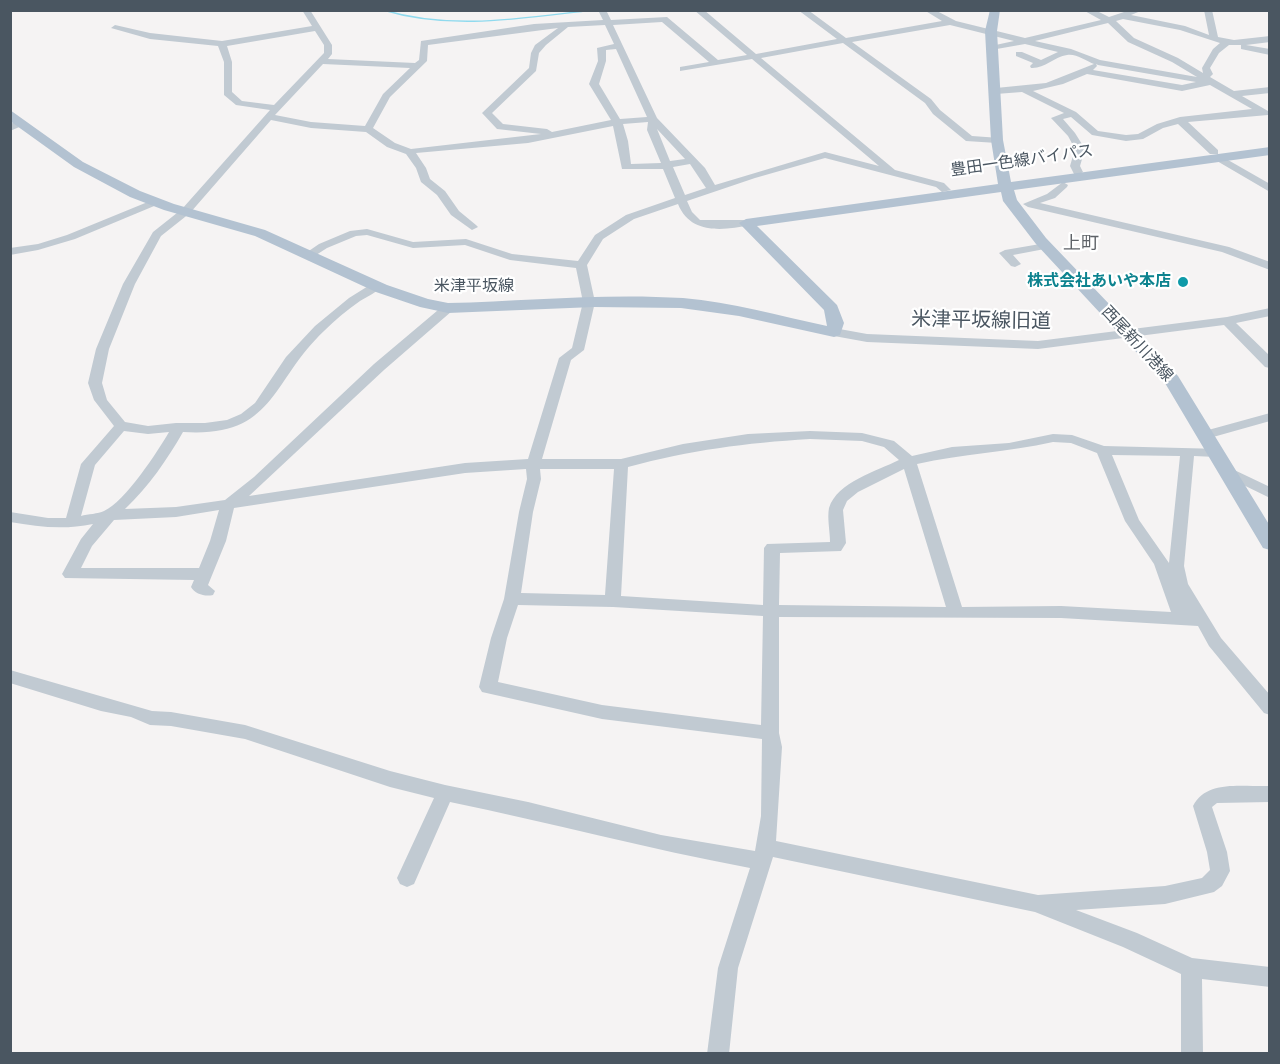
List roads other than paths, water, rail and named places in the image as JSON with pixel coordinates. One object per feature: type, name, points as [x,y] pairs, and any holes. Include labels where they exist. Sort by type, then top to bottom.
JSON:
[{"type":"main road","name":"西尾新川港線","points":[[995,10],[991,31],[994,48],[998,140],[1005,185],[1013,207],[1126,334],[1172,380],[1269,543]]},
{"type":"main road","name":"米津平坂線","points":[[14,122],[125,189],[155,202],[253,230],[376,286],[417,302],[448,308],[589,302],[693,304],[834,332]]},
{"type":"main road","name":"豊田一色線バイパス","points":[[746,223],[1218,155],[1269,145]]},
{"type":"main road","name":"豊田一色線バイパス","points":[[780,218],[790,212],[818,207],[946,190],[1005,185],[1078,172],[1269,151]]},
{"type":"main road","points":[[746,223],[831,308],[836,323],[834,332]]},
{"type":"street","points":[[306,10],[329,50],[322,61],[303,78],[186,211],[168,222],[157,234],[114,318],[100,359],[95,384],[100,398],[121,426],[149,430],[179,427],[190,430],[233,423],[246,417],[268,396],[291,359],[306,343],[359,296],[376,286]]},
{"type":"street","points":[[614,10],[603,11],[653,119],[701,170],[713,190]]},
{"type":"street","points":[[698,10],[894,173]]},
{"type":"street","points":[[802,10],[928,101],[934,110],[957,126],[969,139],[998,140]]},
{"type":"street","points":[[928,10],[950,22],[1068,51],[1098,62],[1207,79]]},
{"type":"street","points":[[1087,10],[1110,21],[1131,40],[1175,60],[1266,113]]},
{"type":"street","points":[[994,48],[1110,21],[1139,10]]},
{"type":"street","points":[[1208,10],[1215,39]]},
{"type":"street","points":[[1124,17],[1182,28],[1226,43],[1269,52]]},
{"type":"street","points":[[368,129],[386,96],[423,61],[424,42],[503,31],[664,19],[716,63]]},
{"type":"street","points":[[683,69],[950,22]]},
{"type":"street","points":[[556,135],[554,132],[500,127],[487,113],[533,69],[532,56],[538,47],[566,25]]},
{"type":"street","points":[[115,28],[150,36],[222,44],[316,27]]},
{"type":"street","points":[[1207,79],[1206,68],[1216,51],[1226,43],[1269,39]]},
{"type":"street","points":[[222,44],[228,62],[227,93],[244,105],[279,108]]},
{"type":"street","points":[[619,46],[601,48],[602,61],[594,84],[617,122],[623,141],[626,167],[692,161]]},
{"type":"street","points":[[1019,54],[1038,64],[1068,51]]},
{"type":"street","points":[[322,61],[417,66]]},
{"type":"street","points":[[996,91],[1025,90],[1086,71],[1098,62]]},
{"type":"street","points":[[1086,71],[1182,88],[1207,79]]},
{"type":"street","points":[[1025,90],[1073,114],[1095,134],[1126,138],[1140,137],[1160,126],[1180,120],[1266,113]]},
{"type":"street","points":[[1232,94],[1269,90]]},
{"type":"street","points":[[1073,114],[1056,118],[1072,135],[1080,149],[1075,166],[1078,172]]},
{"type":"street","points":[[270,117],[311,125],[368,129],[391,145],[410,152],[421,168],[425,180],[441,193],[456,213],[472,227]]},
{"type":"street","points":[[410,152],[421,149],[528,141],[617,122],[653,119]]},
{"type":"street","points":[[653,119],[652,130],[687,213],[698,223],[709,225],[746,223]]},
{"type":"street","points":[[1180,120],[1218,155],[1269,189]]},
{"type":"street","points":[[770,733],[602,712],[488,687],[499,638],[512,599],[526,512],[534,479],[533,465],[566,358],[578,350],[580,343],[581,329],[589,302],[581,265],[599,237],[630,217],[751,176],[825,155],[940,185],[946,190]]},
{"type":"street","points":[[1257,182],[1269,180]]},
{"type":"street","points":[[1013,207],[1051,196],[1063,185]]},
{"type":"street","points":[[10,252],[31,250],[117,221],[155,202]]},
{"type":"street","points":[[1029,204],[1225,249],[1269,267]]},
{"type":"street","points":[[309,255],[323,246],[354,233],[367,232],[413,245],[466,242],[528,260],[581,265]]},
{"type":"street","points":[[1015,264],[1005,254],[1046,246]]},
{"type":"street","points":[[207,591],[199,587],[218,542],[228,505],[259,480],[379,367],[448,308]]},
{"type":"street","name":"米津平坂線旧道","points":[[834,332],[897,339],[1027,345],[1227,321],[1269,312]]},
{"type":"street","points":[[1227,321],[1269,364]]},
{"type":"street","points":[[1206,435],[1269,417]]},
{"type":"street","points":[[72,523],[88,464],[121,426]]},
{"type":"street","points":[[179,427],[161,458],[138,488],[86,543],[70,574],[205,574]]},
{"type":"street","points":[[10,517],[48,523],[72,523],[110,515],[176,512],[228,505],[465,468],[504,464],[621,464],[683,448],[748,438],[819,435],[862,437],[889,444],[909,461],[956,613]]},
{"type":"street","points":[[718,1053],[728,968],[763,854],[770,816],[773,747],[770,733],[772,548],[836,547],[838,543],[836,510],[841,498],[853,489],[909,461],[951,452],[1009,447],[1053,438],[1072,439],[1102,450],[1216,452]]},
{"type":"street","points":[[1102,450],[1132,521],[1161,563],[1182,620]]},
{"type":"street","points":[[1186,451],[1176,566],[1180,585],[1215,642],[1269,708]]},
{"type":"street","points":[[613,602],[621,464]]},
{"type":"street","points":[[1228,472],[1269,493]]},
{"type":"street","points":[[512,599],[771,610],[1061,612],[1203,620]]},
{"type":"street","points":[[10,676],[101,704],[134,711],[150,718],[171,719],[245,732],[390,779],[661,843],[763,854],[1035,903],[1130,940],[1191,968],[1269,977]]},
{"type":"street","points":[[407,878],[445,793]]},
{"type":"street","points":[[1035,903],[1165,895],[1208,886],[1220,871],[1217,852],[1202,806],[1209,797],[1217,795],[1269,794]]},
{"type":"street","points":[[1191,968],[1192,1053]]},
{"type":"waterway","points":[[383,10],[435,20],[461,21],[514,19],[593,10]]},
{"type":"place","name":"株式会社あいや本店","points":[[1183,282]]},
{"type":"district","name":"上町","points":[[1081,244]]}]
